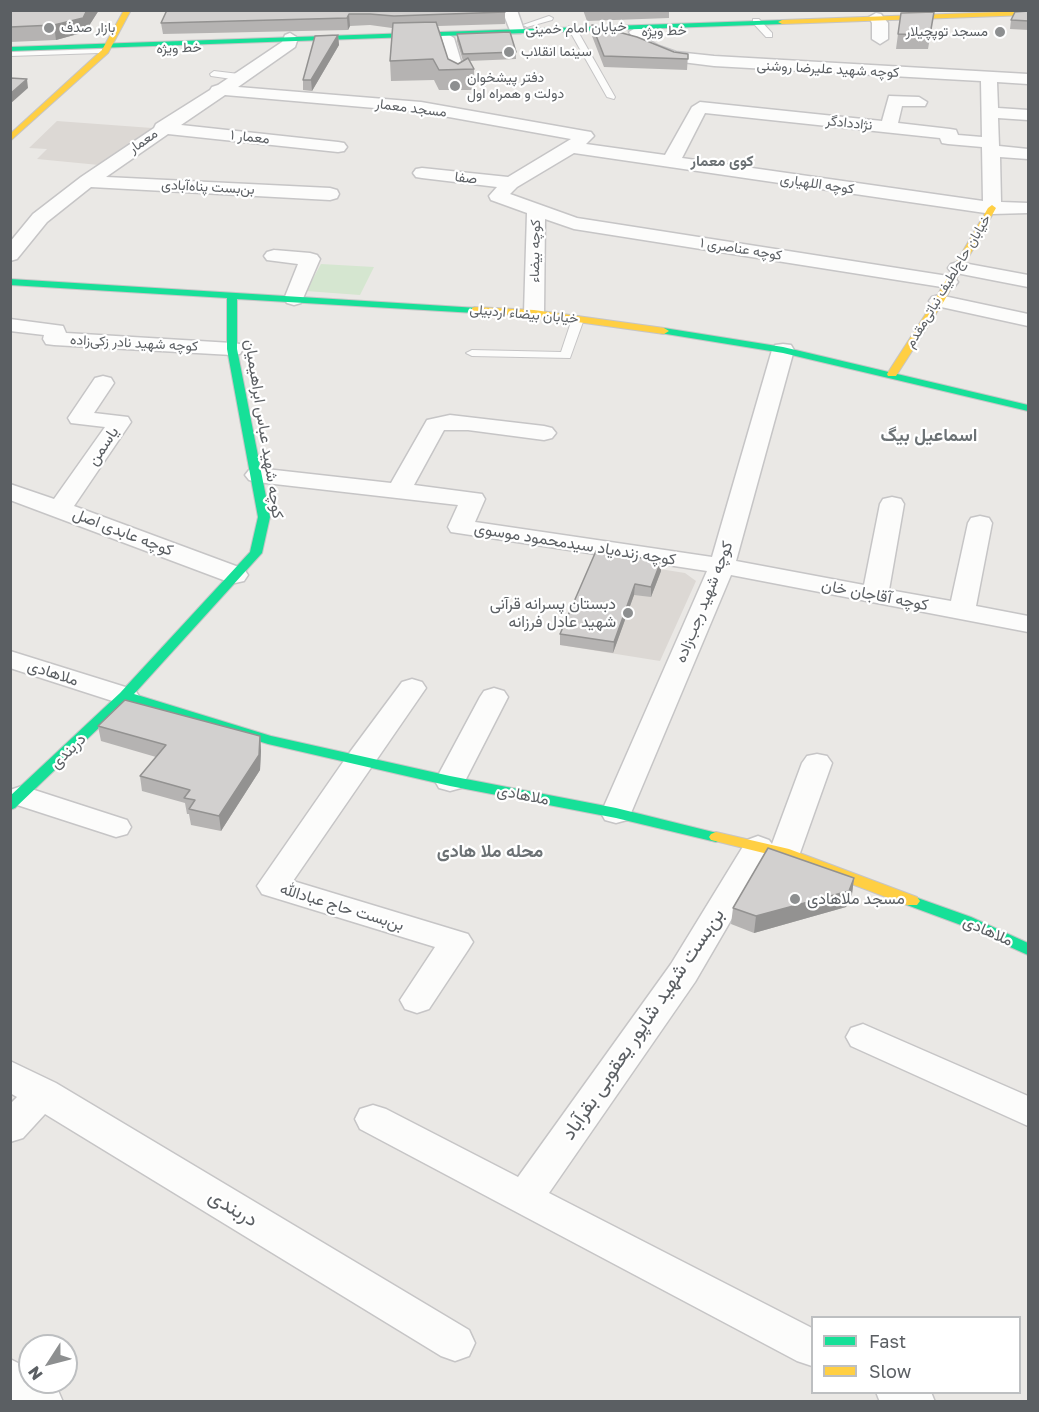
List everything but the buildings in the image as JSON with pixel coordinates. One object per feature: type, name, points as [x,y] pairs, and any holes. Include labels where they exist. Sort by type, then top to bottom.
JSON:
[{"type":"street","points":[[114,47],[128,10]]},
{"type":"street","points":[[10,139],[114,47],[143,10]]},
{"type":"street","points":[[509,10],[524,28]]},
{"type":"street","points":[[521,10],[524,28]]},
{"type":"street","name":"خیابان امام خمینی","points":[[10,48],[114,47],[445,35],[524,28],[573,31],[636,29],[857,17],[941,23],[1029,13]]},
{"type":"street","points":[[878,20],[880,39]]},
{"type":"street","name":"کوچه شهید علیرضا روشنی","points":[[636,29],[644,44],[653,49],[690,58],[840,70],[1029,79]]},
{"type":"street","points":[[445,35],[460,70]]},
{"type":"street","name":"معمار","points":[[10,255],[40,218],[87,181],[162,128],[216,82],[239,77],[290,41]]},
{"type":"street","name":"خیابان حاج‌لطیف نباتی‌مقدم","points":[[892,374],[992,208],[989,77]]},
{"type":"street","name":"مسجد معمار","points":[[216,82],[325,99],[422,107],[585,135],[571,147]]},
{"type":"street","points":[[284,141],[325,99]]},
{"type":"street","points":[[889,127],[896,100],[919,102]]},
{"type":"street","name":"نژاددادگر","points":[[670,163],[700,107],[950,134],[948,139],[1029,154]]},
{"type":"street","points":[[990,112],[1029,115]]},
{"type":"street","name":"معمار ۱","points":[[162,128],[338,147]]},
{"type":"street","points":[[444,196],[452,189],[505,190],[571,147]]},
{"type":"street","name":"کوچه اللهیاری","points":[[571,147],[992,208],[1029,208]]},
{"type":"street","name":"صفا","points":[[422,173],[505,190]]},
{"type":"street","name":"بن‌بست پناه‌آبادی","points":[[87,181],[208,194],[294,192],[330,194]]},
{"type":"street","name":"کوچه بیضاء","points":[[505,190],[536,210],[534,313]]},
{"type":"street","points":[[282,212],[294,192]]},
{"type":"street","name":"کوچه عناصری ۱","points":[[536,210],[574,223],[948,284]]},
{"type":"street","points":[[274,256],[310,259],[294,299]]},
{"type":"street","points":[[948,284],[1029,281]]},
{"type":"street","name":"خیابان بیضاء اردبیلی","points":[[10,282],[534,313],[783,350],[1029,408]]},
{"type":"street","points":[[948,284],[1029,320]]},
{"type":"street","name":"کوچه شهید عباس ابراهیمیان","points":[[125,696],[255,553],[262,534],[264,517],[232,349],[232,296]]},
{"type":"street","name":"کوچه شهید نادر زکی‌زاده","points":[[10,325],[56,330],[54,339],[232,349]]},
{"type":"street","name":"کوچه شهید رجب‌زاده","points":[[616,813],[722,566],[783,350]]},
{"type":"street","name":"یاسمن","points":[[60,508],[120,422],[79,418],[103,383]]},
{"type":"street","points":[[399,490],[435,425],[450,422],[468,423],[544,433]]},
{"type":"street","name":"کوچه زنده‌یاد سیدمحمود موسوی","points":[[256,475],[473,499],[460,527],[722,566]]},
{"type":"street","name":"کوچه عابدی اصل","points":[[10,491],[235,575]]},
{"type":"street","points":[[875,595],[892,504]]},
{"type":"street","points":[[962,612],[980,523]]},
{"type":"street","name":"کوچه آقاجان خان","points":[[722,566],[1029,624]]},
{"type":"street","name":"ملاهادی","points":[[10,659],[268,740],[450,781],[616,813],[771,850],[966,921],[1029,949]]},
{"type":"street","points":[[360,759],[412,688]]},
{"type":"street","name":"دربندی","points":[[16,800],[125,696]]},
{"type":"street","points":[[450,781],[494,697]]},
{"type":"street","name":"بن‌بست حاج عبادالله","points":[[360,759],[273,886],[456,942],[417,1000]]},
{"type":"street","name":"بن‌بست شهید شاپور یعقوبی بقرآباد","points":[[524,1198],[771,850],[817,763]]},
{"type":"street","points":[[16,800],[116,827]]},
{"type":"street","points":[[863,1037],[1029,1112]]},
{"type":"street","name":"دربندی","points":[[10,1075],[455,1343]]},
{"type":"street","points":[[10,1128],[43,1093]]},
{"type":"street","points":[[373,1119],[811,1347]]},
{"type":"street","points":[[10,1378],[42,1401]]},
{"type":"lane","points":[[941,23],[1029,17]]},
{"type":"lane","points":[[524,28],[549,18]]},
{"type":"lane","points":[[759,24],[769,35]]},
{"type":"lane","points":[[445,35],[573,31],[611,97]]},
{"type":"lane","points":[[10,54],[114,47]]},
{"type":"lane","points":[[472,353],[566,356],[578,319]]},
{"type":"shaded area","points":[[57,121],[152,128],[99,165],[37,159],[47,149],[29,148]]},
{"type":"shaded area","name":"دبستان پسرانه قرآنی شهید عادل فرزانه","points":[[597,559],[685,573],[696,581],[660,661],[560,645]]},
{"type":"green space","points":[[321,264],[374,267],[360,295],[306,291]]},
{"type":"traffic: fast","points":[[10,49],[782,22]]},
{"type":"traffic: fast","points":[[10,282],[475,310]]},
{"type":"traffic: fast","points":[[10,805],[125,696],[256,553],[264,517],[232,349],[232,296]]},
{"type":"traffic: fast","points":[[664,331],[783,350],[1028,408]]},
{"type":"traffic: fast","points":[[125,696],[268,740],[450,781],[616,813],[716,837]]},
{"type":"traffic: fast","points":[[912,901],[966,921],[1028,949]]},
{"type":"traffic: slow","points":[[10,139],[105,51],[128,10]]},
{"type":"traffic: slow","points":[[782,22],[1028,13]]},
{"type":"traffic: slow","points":[[892,374],[939,301],[992,208]]},
{"type":"traffic: slow","points":[[475,310],[534,313],[664,331]]},
{"type":"traffic: slow","points":[[716,837],[784,853],[912,901]]},
{"type":"place","name":"بازار صدف","points":[[49,28]]},
{"type":"place","name":"مسجد توپچیلار","points":[[1000,32]]},
{"type":"place","name":"سینما انقلاب","points":[[509,52]]},
{"type":"place","name":"دفتر پیشخوان دولت و همراه اول","points":[[455,86]]},
{"type":"place","name":"دبستان پسرانه قرآنی شهید عادل فرزانه","points":[[628,613]]},
{"type":"place","name":"مسجد ملاهادی","points":[[795,899]]},
{"type":"district","name":"کوی معمار","points":[[722,161]]},
{"type":"district","name":"اسماعیل بیگ","points":[[929,435]]},
{"type":"district","name":"محله ملا هادی","points":[[490,851]]}]
